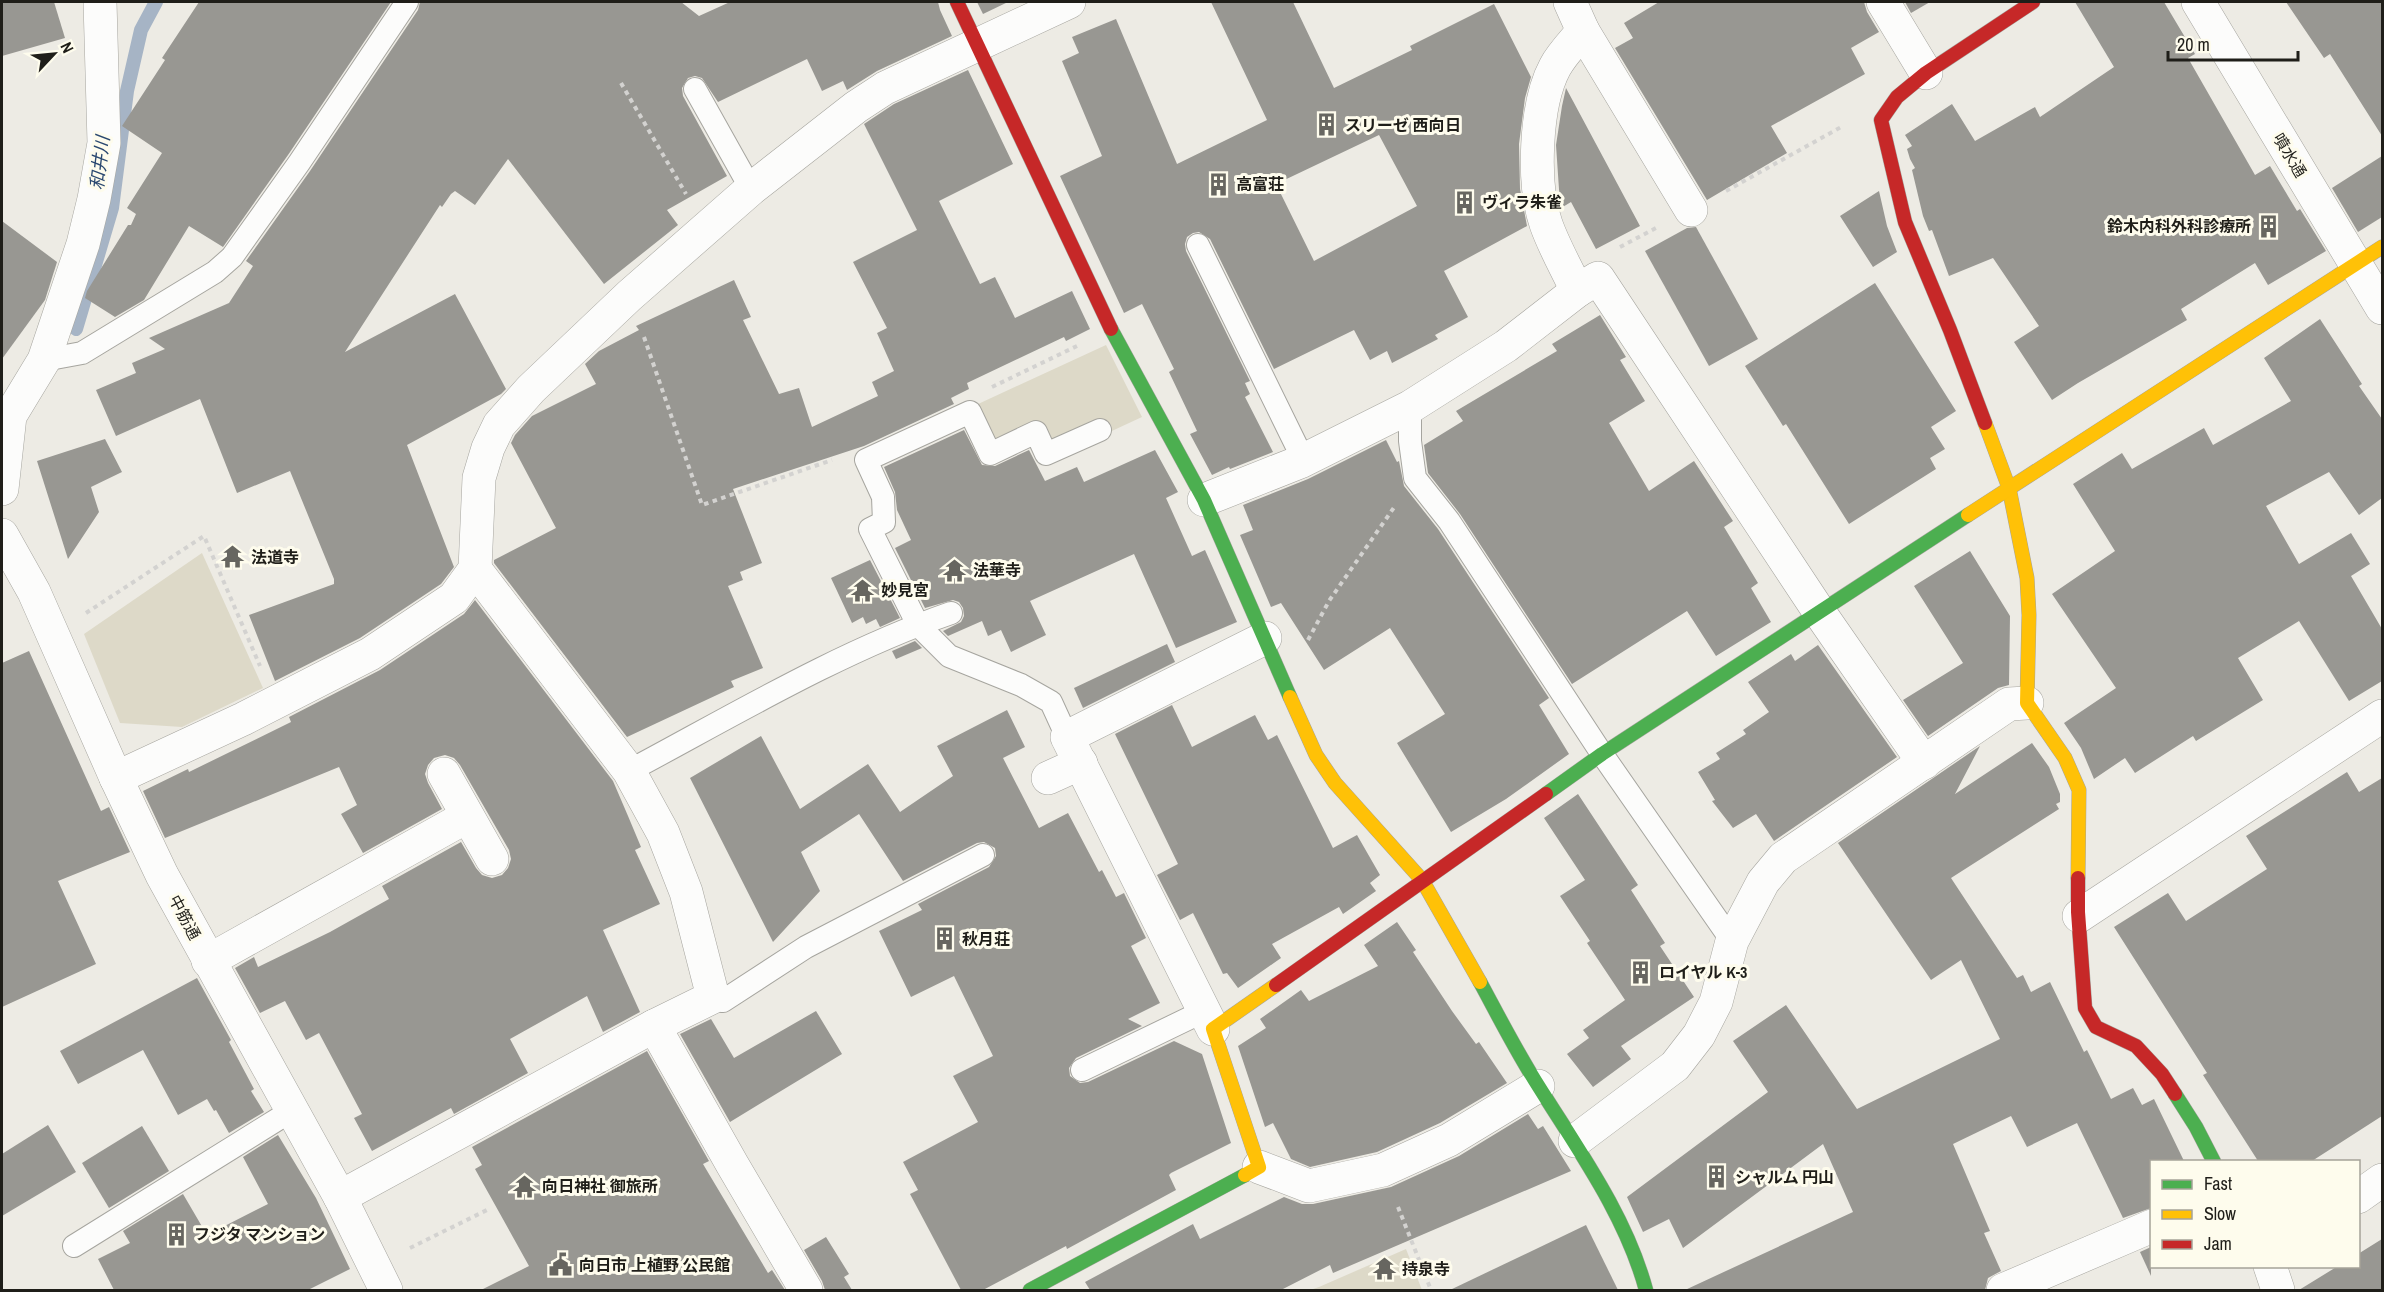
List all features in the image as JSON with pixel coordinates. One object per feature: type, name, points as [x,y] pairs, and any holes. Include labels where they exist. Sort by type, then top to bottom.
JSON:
[{"type":"street","points":[[2,489],[5,431],[10,416],[44,360],[83,244],[94,199],[104,143],[100,2]]},
{"type":"street","points":[[957,2],[1111,329],[1204,500],[1316,756],[1335,783],[1422,880],[1538,1086],[1575,1141],[1604,1192],[1640,1268],[1646,1290]]},
{"type":"street","points":[[116,778],[275,703],[370,654],[454,598],[475,569],[479,478],[488,448],[499,425],[531,389],[630,296],[751,189],[856,107],[885,88],[1069,2]]},
{"type":"street","points":[[1570,2],[1583,32],[1691,210]]},
{"type":"street","points":[[1883,2],[1926,73]]},
{"type":"street","points":[[2033,2],[1926,73],[1897,98],[1881,120],[1905,222],[1950,330],[2009,488],[2027,578],[2029,615],[2027,703],[2065,758],[2079,790],[2079,916],[2085,1008],[2096,1027],[2136,1046],[2162,1074],[2196,1127],[2213,1160]]},
{"type":"street","name":"噴水通","points":[[2198,2],[2369,256],[2382,308]]},
{"type":"street","points":[[1583,32],[1566,50],[1554,68],[1539,120],[1537,177],[1545,223],[1924,763]]},
{"type":"street","points":[[1209,1020],[1422,880],[1602,754],[2369,256]]},
{"type":"street","points":[[1204,500],[1302,459],[1410,407],[1506,346],[1587,284]]},
{"type":"street","name":"中筋通","points":[[2,535],[34,592],[116,778],[162,875],[340,1197],[380,1278]]},
{"type":"street","points":[[340,1197],[654,1026],[713,997],[686,892],[663,833],[629,771],[475,569]]},
{"type":"street","points":[[1048,778],[1074,750],[1265,638]]},
{"type":"street","points":[[1575,1141],[1675,1066],[1687,1053],[1716,1002],[1732,941],[1763,882],[1783,858],[2009,704],[2027,703]]},
{"type":"street","points":[[2079,916],[2382,716]]},
{"type":"street","points":[[1074,750],[1209,1020],[1259,1167]]},
{"type":"street","points":[[444,774],[466,817],[492,859]]},
{"type":"street","points":[[208,961],[466,817]]},
{"type":"street","points":[[654,1026],[806,1290]]},
{"type":"street","points":[[1042,1288],[1259,1167],[1309,1186],[1383,1170],[1449,1140],[1538,1086]]},
{"type":"street","points":[[2360,1196],[2382,1179]]},
{"type":"street","points":[[2003,1290],[2150,1226]]},
{"type":"street","points":[[2271,1268],[2278,1290]]},
{"type":"lane","points":[[44,360],[82,352],[215,272],[232,257],[300,163],[407,2]]},
{"type":"lane","points":[[695,89],[751,189]]},
{"type":"lane","points":[[1198,245],[1302,459]]},
{"type":"lane","points":[[1410,407],[1414,478],[1449,521],[1602,754],[1732,941]]},
{"type":"lane","points":[[1074,750],[1051,702],[1021,685],[949,656],[918,625],[870,529],[884,522],[883,497],[866,459],[970,412],[990,454],[1036,432],[1046,454],[1100,430]]},
{"type":"lane","points":[[629,771],[799,681],[918,625],[951,613]]},
{"type":"lane","points":[[713,997],[723,1001],[806,947],[983,855]]},
{"type":"lane","points":[[1082,1070],[1209,1020]]},
{"type":"lane","points":[[74,1246],[291,1111]]},
{"type":"path","points":[[621,83],[706,229]]},
{"type":"path","points":[[1587,284],[1596,260],[1848,124],[1881,120]]},
{"type":"path","points":[[630,296],[702,506],[834,459]]},
{"type":"path","points":[[982,392],[1111,329]]},
{"type":"path","points":[[1285,684],[1329,601],[1414,478]]},
{"type":"path","points":[[52,633],[204,536],[275,703]]},
{"type":"path","points":[[1383,1170],[1431,1290]]},
{"type":"path","points":[[380,1278],[487,1210]]},
{"type":"shaded area","points":[[1106,345],[1142,417],[1045,462],[1029,428],[981,450],[963,411]]},
{"type":"shaded area","points":[[202,553],[263,688],[182,727],[120,723],[84,634]]},
{"type":"shaded area","name":"持泉寺","points":[[1406,1249],[1422,1290],[1310,1290],[1319,1287]]},
{"type":"building","points":[[2,2],[54,2],[65,38],[2,56]]},
{"type":"building","points":[[199,2],[391,2],[223,247],[189,226],[144,300],[115,317],[85,298],[87,291],[128,225],[131,225],[136,214],[127,208],[162,153],[122,126],[165,60],[162,58]]},
{"type":"building","points":[[420,2],[681,2],[699,16],[730,2],[938,2],[952,36],[877,71],[847,90],[843,81],[822,91],[807,59],[718,102],[702,78],[695,76],[688,78],[682,88],[683,96],[727,176],[667,210],[678,225],[604,284],[508,159],[475,205],[455,191],[451,194],[442,207],[440,205],[345,352],[455,294],[506,389],[501,394],[407,445],[454,567],[441,584],[360,638],[275,681],[249,615],[334,584],[334,579],[290,471],[237,493],[200,399],[116,436],[96,390],[136,373],[132,363],[165,349],[149,338],[229,303],[253,266],[246,261],[310,171],[418,10]]},
{"type":"building","points":[[977,2],[1008,2],[983,14]]},
{"type":"building","points":[[1211,2],[1293,2],[1334,88],[1412,50],[1410,46],[1494,4],[1531,77],[1525,98],[1519,144],[1520,189],[1527,226],[1444,271],[1468,317],[1435,335],[1438,339],[1392,363],[1387,351],[1370,360],[1354,330],[1274,369],[1210,239],[1199,232],[1187,237],[1186,251],[1250,381],[1245,383],[1250,394],[1245,397],[1273,452],[1212,475],[1190,434],[1197,431],[1169,372],[1174,369],[1142,304],[1124,313],[1060,176],[1102,156],[1062,61],[1079,53],[1072,37],[1116,19],[1177,164],[1267,120]],"holes":[[[1379,135],[1417,206],[1314,261],[1276,184]]]},
{"type":"building","points":[[1659,2],[1864,2],[1879,32],[1851,48],[1865,74],[1771,126],[1787,153],[1707,200],[1615,48],[1633,38],[1624,23]]},
{"type":"building","points":[[1905,2],[1930,2],[1911,13]]},
{"type":"building","points":[[2075,2],[2164,2],[2195,54],[2188,58],[2255,175],[2270,166],[2297,211],[2300,209],[2326,251],[2268,285],[2255,263],[2181,309],[2187,320],[2052,400],[2014,342],[2039,326],[1993,258],[1949,276],[1932,230],[1929,231],[1923,216],[1912,170],[1915,168],[1907,149],[1912,146],[1905,135],[1952,104],[1975,141],[2035,107],[2040,117],[2114,67]]},
{"type":"building","points":[[2286,2],[2382,2],[2382,136],[2330,54],[2324,58]]},
{"type":"building","points":[[968,70],[1013,164],[939,201],[980,284],[995,277],[1015,318],[1072,291],[1090,329],[1066,341],[1064,337],[967,383],[969,389],[951,398],[954,404],[864,446],[733,489],[762,563],[740,572],[743,580],[728,586],[763,668],[731,681],[734,687],[627,737],[494,563],[494,560],[556,528],[511,443],[515,435],[532,416],[596,384],[585,364],[599,351],[639,330],[636,326],[734,280],[751,317],[743,320],[779,394],[799,388],[812,427],[878,396],[872,382],[894,371],[877,333],[887,328],[853,262],[917,230],[864,124],[894,104]]},
{"type":"building","points":[[1566,88],[1640,226],[1596,249],[1571,202],[1561,208],[1560,204],[1556,145]]},
{"type":"building","points":[[2382,156],[2382,217],[2358,232],[2332,188]]},
{"type":"building","points":[[1879,191],[1887,226],[1897,252],[1873,267],[1840,216]]},
{"type":"building","points":[[2,221],[57,262],[45,300],[2,359]]},
{"type":"building","points":[[1696,227],[1758,339],[1709,366],[1645,251],[1687,228]]},
{"type":"building","points":[[1875,283],[1956,411],[1931,427],[1945,449],[1930,458],[1936,469],[1849,524],[1786,424],[1783,426],[1745,366]]},
{"type":"building","points":[[1600,315],[1626,357],[1620,360],[1645,401],[1609,423],[1649,491],[1694,461],[1733,521],[1724,527],[1758,583],[1751,588],[1771,622],[1716,656],[1687,611],[1572,684],[1460,514],[1428,473],[1424,445],[1463,421],[1456,411],[1557,351],[1552,344]]},
{"type":"building","points":[[2320,319],[2362,384],[2359,386],[2382,419],[2382,498],[2359,515],[2329,472],[2266,506],[2299,564],[2351,533],[2370,564],[2351,576],[2382,629],[2382,681],[2349,701],[2299,621],[2238,658],[2263,700],[2196,741],[2193,736],[2135,773],[2125,758],[2094,779],[2081,748],[2064,723],[2116,688],[2052,594],[2115,551],[2073,484],[2122,453],[2132,469],[2204,428],[2213,445],[2291,401],[2264,358]]},
{"type":"building","points":[[964,430],[982,465],[995,466],[1029,450],[1045,481],[1077,467],[1084,482],[1155,450],[1178,492],[1166,498],[1192,556],[1205,550],[1237,622],[1176,648],[1134,554],[1030,601],[1046,635],[1011,652],[1001,630],[988,636],[982,621],[948,636],[943,631],[961,622],[964,616],[963,608],[959,602],[953,600],[925,608],[895,548],[911,540],[897,510],[895,492],[884,467]]},
{"type":"building","points":[[105,439],[122,472],[91,487],[99,512],[68,559],[37,461]]},
{"type":"building","points":[[1386,440],[1397,462],[1399,461],[1404,486],[1438,529],[1549,698],[1539,705],[1569,754],[1506,799],[1451,832],[1397,743],[1445,714],[1390,628],[1324,670],[1281,603],[1271,607],[1240,535],[1253,530],[1243,505],[1308,479]]},
{"type":"building","points":[[1970,551],[2010,616],[2009,685],[1998,688],[1928,736],[1903,700],[1963,663],[1914,586]]},
{"type":"building","name":"妙見宮","points":[[870,560],[900,618],[880,627],[876,619],[866,624],[863,617],[852,623],[831,578]]},
{"type":"building","points":[[475,600],[613,781],[641,847],[635,850],[660,904],[603,930],[640,1012],[603,1032],[587,996],[510,1039],[528,1073],[454,1114],[451,1108],[372,1151],[354,1118],[362,1114],[319,1033],[306,1040],[285,1001],[260,1013],[235,968],[254,957],[258,967],[330,932],[389,899],[382,886],[461,842],[482,875],[492,878],[502,875],[511,859],[509,850],[460,765],[454,758],[445,755],[434,758],[425,774],[442,809],[363,853],[341,814],[357,805],[339,767],[165,838],[143,791],[188,769],[189,772],[291,722],[289,717],[380,670],[464,614]]},
{"type":"building","points":[[915,641],[922,648],[896,659],[892,651]]},
{"type":"building","points":[[1167,644],[1175,662],[1083,708],[1074,688]]},
{"type":"building","points":[[1818,645],[1897,757],[1774,841],[1756,814],[1733,828],[1712,801],[1715,800],[1698,772],[1720,759],[1716,753],[1746,734],[1743,730],[1769,712],[1748,682],[1791,654],[1795,661]]},
{"type":"building","points":[[29,651],[101,811],[109,807],[130,852],[58,881],[96,964],[2,1007],[2,663]]},
{"type":"building","points":[[1172,705],[1192,747],[1255,715],[1268,740],[1277,735],[1333,848],[1357,835],[1380,875],[1370,883],[1376,891],[1343,914],[1339,907],[1272,944],[1281,958],[1238,988],[1227,973],[1223,974],[1193,913],[1180,920],[1157,875],[1178,864],[1115,734]]},
{"type":"building","points":[[1007,710],[1025,747],[1003,758],[1039,828],[1068,813],[1099,872],[1102,870],[1116,897],[1124,893],[1146,938],[1131,946],[1160,1003],[1128,1019],[1142,1026],[1076,1058],[1069,1068],[1070,1076],[1080,1083],[1088,1082],[1174,1041],[1202,1054],[1231,1143],[1171,1173],[1169,1175],[1176,1190],[1067,1249],[1066,1246],[983,1290],[961,1290],[910,1194],[918,1190],[903,1162],[978,1122],[953,1076],[993,1056],[954,976],[911,997],[879,931],[922,910],[918,904],[989,867],[996,856],[995,848],[984,842],[977,843],[903,881],[859,814],[801,852],[820,891],[773,942],[690,778],[761,736],[800,809],[868,764],[900,812],[953,776],[937,746]]},
{"type":"building","points":[[2032,743],[2049,767],[2060,794],[2060,802],[2056,804],[2059,809],[1951,878],[2017,978],[2023,975],[2031,992],[2050,982],[2084,1052],[2087,1050],[2111,1099],[2133,1088],[2142,1105],[2154,1099],[2184,1160],[2150,1160],[2150,1208],[2123,1218],[2077,1123],[2027,1147],[2011,1116],[1953,1144],[1990,1231],[1984,1233],[2001,1271],[1988,1278],[1985,1290],[1685,1290],[1853,1212],[1823,1144],[1683,1248],[1669,1219],[1643,1232],[1627,1197],[1768,1092],[1733,1041],[1786,1005],[1857,1109],[2000,1039],[1961,960],[1931,980],[1838,843],[1980,746],[1955,794]]},
{"type":"building","points":[[2347,772],[2359,792],[2382,778],[2382,1116],[2314,1160],[2257,1160],[2203,1075],[2207,1073],[2114,927],[2168,893],[2186,921],[2267,869],[2246,836]]},
{"type":"building","points":[[1578,794],[1638,885],[1631,890],[1665,943],[1660,946],[1694,997],[1621,1046],[1631,1059],[1593,1087],[1567,1054],[1589,1038],[1583,1030],[1625,1000],[1587,943],[1590,941],[1560,896],[1585,880],[1544,818]]},
{"type":"building","points":[[1397,922],[1416,950],[1413,952],[1452,1011],[1476,1044],[1479,1042],[1507,1083],[1440,1123],[1377,1152],[1310,1167],[1291,1159],[1273,1123],[1265,1127],[1238,1046],[1266,1028],[1260,1019],[1301,990],[1309,1001],[1378,966],[1364,945]]},
{"type":"building","points":[[197,978],[231,1040],[229,1042],[254,1089],[251,1091],[264,1112],[229,1133],[207,1099],[178,1115],[143,1050],[78,1084],[60,1051]]},
{"type":"building","points":[[816,1011],[842,1054],[730,1122],[680,1034],[711,1019],[734,1058]]},
{"type":"building","points":[[647,1051],[709,1161],[703,1164],[768,1273],[772,1270],[785,1290],[481,1290],[529,1266],[475,1169],[482,1165],[472,1147]]},
{"type":"building","points":[[1528,1114],[1538,1129],[1543,1126],[1571,1171],[1333,1273],[1330,1265],[1281,1290],[1090,1290],[1085,1282],[1193,1224],[1200,1239],[1284,1197],[1302,1204],[1313,1204],[1391,1187],[1459,1156]]},
{"type":"building","points":[[48,1125],[76,1172],[2,1216],[2,1154]]},
{"type":"building","points":[[142,1126],[169,1171],[109,1208],[82,1163]]},
{"type":"building","points":[[278,1135],[316,1198],[350,1269],[308,1290],[114,1290],[98,1259],[130,1243],[123,1231],[183,1194],[207,1235],[268,1204],[243,1157]]},
{"type":"building","points":[[1586,1225],[1618,1290],[1450,1290]]},
{"type":"building","points":[[826,1237],[849,1274],[844,1277],[852,1290],[825,1290],[804,1250]]},
{"type":"building","points":[[2382,1239],[2382,1290],[2299,1290],[2335,1268],[2360,1268],[2360,1253]]},
{"type":"building","points":[[2150,1247],[2151,1276],[2140,1252]]},
{"type":"waterway","name":"和井川","points":[[76,329],[112,208],[127,91],[141,30],[156,2]]},
{"type":"traffic: fast","points":[[1111,329],[1204,500],[1290,697]]},
{"type":"traffic: fast","points":[[1546,794],[1602,754],[1968,515]]},
{"type":"traffic: fast","points":[[1480,982],[1523,1061],[1614,1210],[1646,1290]]},
{"type":"traffic: fast","points":[[2175,1094],[2213,1160]]},
{"type":"traffic: fast","points":[[1030,1290],[1245,1175]]},
{"type":"traffic: slow","points":[[1968,515],[2382,247]]},
{"type":"traffic: slow","points":[[1985,423],[2009,488],[2027,578],[2029,615],[2027,703],[2065,758],[2079,790],[2078,878]]},
{"type":"traffic: slow","points":[[1290,697],[1316,755],[1335,783],[1422,880],[1480,982]]},
{"type":"traffic: slow","points":[[1245,1175],[1259,1167],[1213,1029],[1276,985]]},
{"type":"traffic: jam","points":[[957,2],[1111,329]]},
{"type":"traffic: jam","points":[[1985,423],[1950,330],[1905,222],[1881,120],[1897,97],[1926,73],[2033,2]]},
{"type":"traffic: jam","points":[[1276,985],[1546,794]]},
{"type":"traffic: jam","points":[[2078,878],[2078,912],[2085,1008],[2096,1027],[2136,1046],[2162,1074],[2175,1094]]},
{"type":"place","name":"スリーゼ 西向日","points":[[1327,125]]},
{"type":"place","name":"高富荘","points":[[1218,184]]},
{"type":"place","name":"ヴィラ朱雀","points":[[1464,202]]},
{"type":"place","name":"鈴木内科外科診療所","points":[[2269,226]]},
{"type":"place","name":"法道寺","points":[[233,557]]},
{"type":"place","name":"法華寺","points":[[955,570]]},
{"type":"place","name":"妙見宮","points":[[863,590]]},
{"type":"place","name":"秋月荘","points":[[944,939]]},
{"type":"place","name":"ロイヤル K-3","points":[[1641,972]]},
{"type":"place","name":"シャルム 円山","points":[[1717,1177]]},
{"type":"place","name":"向日神社 御旅所","points":[[524,1186]]},
{"type":"place","name":"フジタ マンション","points":[[176,1234]]},
{"type":"place","name":"向日市 上植野 公民館","points":[[561,1265]]},
{"type":"place","name":"持泉寺","points":[[1384,1269]]}]
